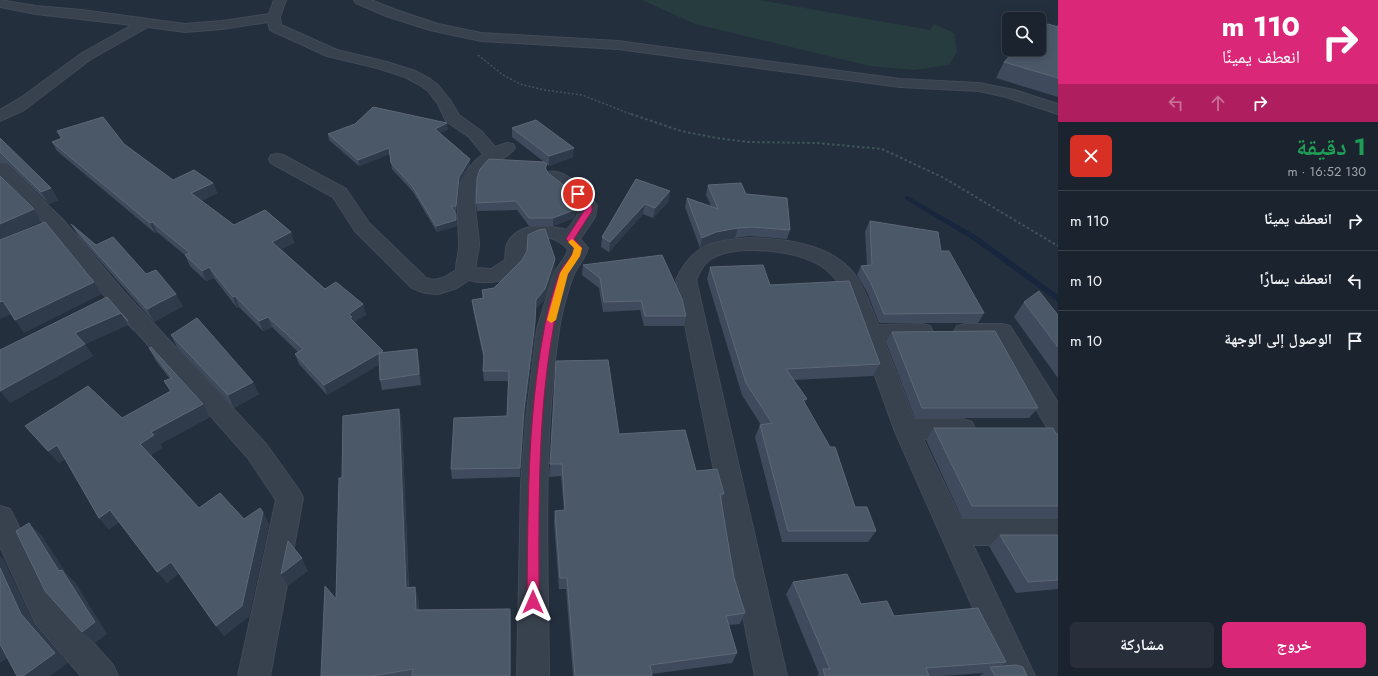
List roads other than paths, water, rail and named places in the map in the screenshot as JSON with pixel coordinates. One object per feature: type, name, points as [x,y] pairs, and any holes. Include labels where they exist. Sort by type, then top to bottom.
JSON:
[{"type":"street","points":[[280,0],[274,17],[275,27],[332,53],[382,65],[410,74],[425,82],[442,99],[452,118],[500,152],[478,165],[469,184],[467,197],[469,244],[465,264],[466,272]]},
{"type":"street","points":[[360,0],[391,13],[465,35],[536,42],[618,45],[900,83],[979,87],[1009,93],[1058,109]]},
{"type":"street","points":[[0,3],[36,10],[195,28],[274,17]]},
{"type":"street","points":[[0,116],[41,91],[82,60],[145,23]]},
{"type":"street","points":[[278,159],[340,193],[362,227],[419,283],[427,288],[444,286],[453,283],[466,272]]},
{"type":"street","points":[[0,169],[49,228],[117,297],[257,451],[290,498],[254,676]]},
{"type":"street","points":[[556,176],[578,194],[588,206],[586,216],[570,239]]},
{"type":"street","points":[[466,272],[476,276],[488,276],[507,270],[515,262],[517,244],[523,237],[532,233],[559,234],[570,239],[578,248],[576,256],[564,273],[548,329],[538,418],[534,484],[533,676]]},
{"type":"street","points":[[771,676],[686,280],[692,265],[706,254],[725,247],[772,246],[800,249],[826,260],[846,276],[856,295],[906,430],[1019,676]]},
{"type":"street","points":[[96,307],[117,297]]},
{"type":"street","points":[[869,332],[1002,332],[1058,424]]},
{"type":"street","points":[[906,430],[986,429]]},
{"type":"street","points":[[1034,429],[1058,429]]},
{"type":"street","points":[[0,518],[47,614],[102,676]]},
{"type":"street","points":[[953,532],[1058,532]]},
{"type":"waterway","points":[[907,198],[975,238],[1058,299]]}]
